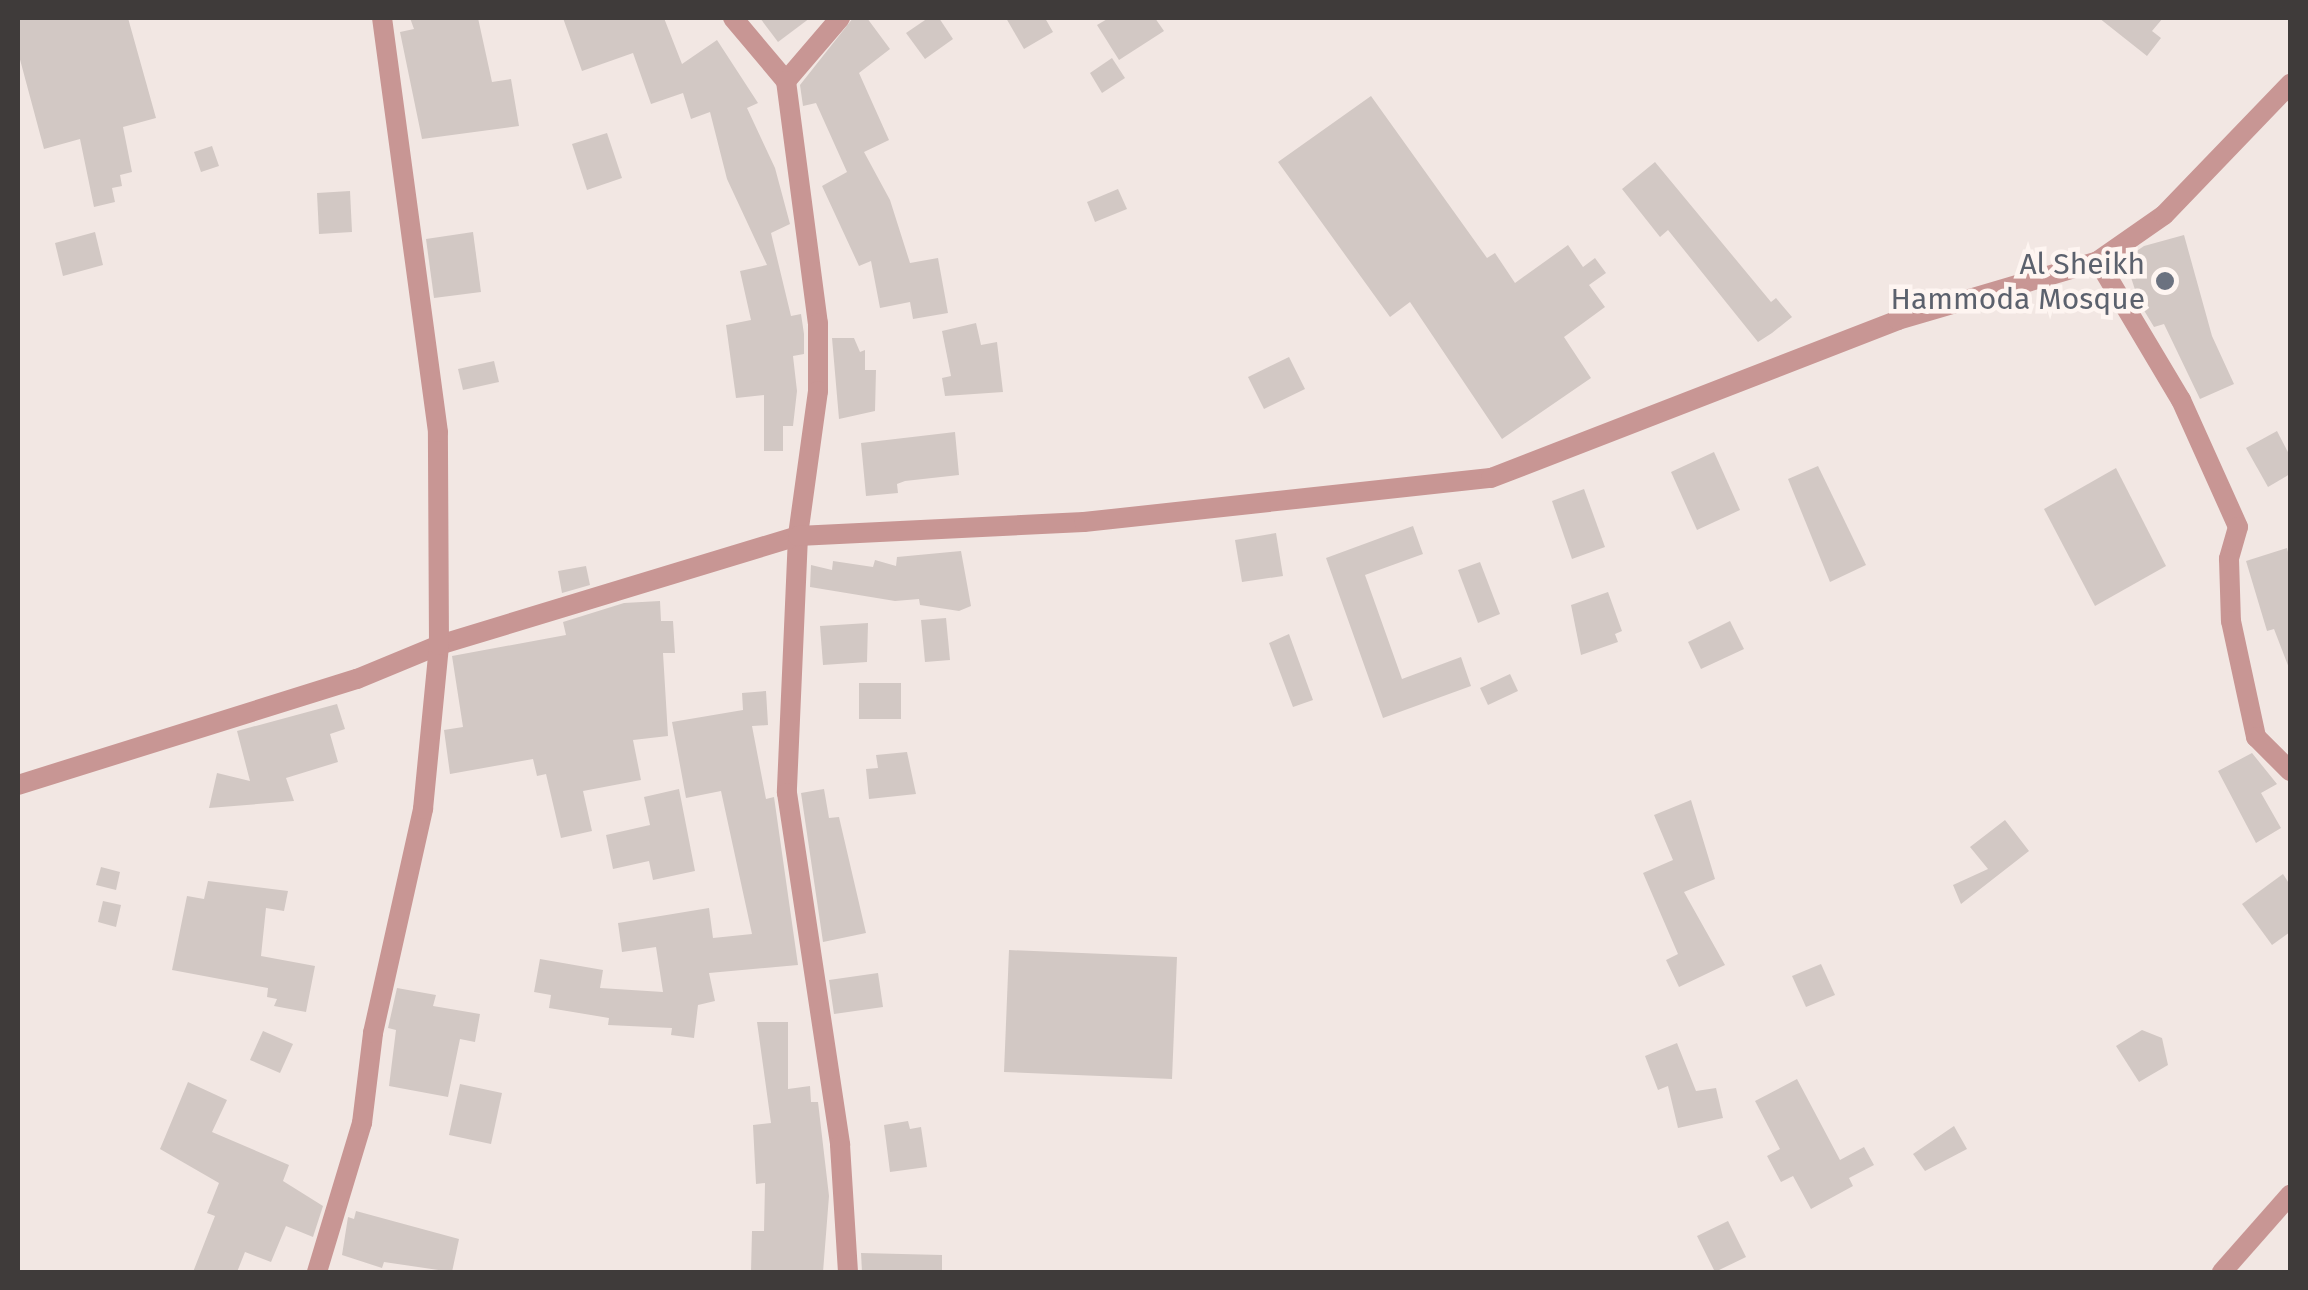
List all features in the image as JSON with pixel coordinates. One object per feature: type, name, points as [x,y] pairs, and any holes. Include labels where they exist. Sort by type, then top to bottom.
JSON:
[{"type":"street","points":[[317,1272],[362,1123],[373,1034],[423,809],[440,645],[438,432],[382,18]]},
{"type":"street","points":[[733,18],[786,82],[818,323],[818,391],[798,536],[787,793],[840,1145],[848,1272]]},
{"type":"street","points":[[786,82],[840,18]]},
{"type":"street","points":[[18,785],[357,679],[440,645],[798,536],[1084,522],[1492,478],[1898,320],[2098,262],[2164,215],[2290,84]]},
{"type":"street","points":[[2098,262],[2181,400],[2238,527],[2229,559],[2231,621],[2256,738],[2290,771]]},
{"type":"street","points":[[2222,1272],[2290,1195]]},
{"type":"building","points":[[18,18],[128,18],[156,118],[123,127],[132,172],[120,175],[122,186],[112,188],[115,202],[94,207],[80,139],[44,149],[18,52]]},
{"type":"building","points":[[410,18],[478,18],[492,82],[511,79],[519,126],[422,139],[400,32],[414,29]]},
{"type":"building","points":[[563,18],[664,18],[682,64],[717,40],[758,103],[747,108],[775,168],[790,224],[771,233],[791,316],[801,314],[804,334],[804,354],[793,356],[797,391],[793,426],[783,426],[783,451],[764,451],[764,395],[736,398],[726,325],[751,320],[740,271],[767,265],[727,179],[710,112],[691,119],[683,93],[651,104],[633,53],[582,71]]},
{"type":"building","points":[[760,18],[810,18],[778,42]]},
{"type":"building","points":[[853,18],[867,18],[890,49],[859,73],[889,140],[864,152],[890,200],[910,263],[938,258],[948,313],[913,319],[910,302],[880,308],[871,261],[859,266],[822,186],[847,172],[816,103],[803,106],[800,85]]},
{"type":"building","points":[[928,18],[939,18],[953,39],[925,59],[906,33]]},
{"type":"building","points":[[1006,18],[1045,18],[1053,32],[1024,49]]},
{"type":"building","points":[[1109,18],[1155,18],[1164,31],[1119,60],[1097,25]]},
{"type":"building","points":[[2099,18],[2163,18],[2152,31],[2161,38],[2147,56]]},
{"type":"building","points":[[1112,58],[1125,78],[1102,93],[1090,73]]},
{"type":"building","points":[[1371,96],[1487,258],[1495,253],[1515,283],[1568,245],[1583,267],[1595,258],[1606,273],[1589,285],[1605,307],[1564,337],[1591,378],[1502,439],[1410,302],[1390,317],[1278,162]]},
{"type":"building","points":[[607,133],[622,178],[587,190],[572,144]]},
{"type":"building","points":[[212,146],[219,166],[201,172],[194,152]]},
{"type":"building","points":[[1655,162],[1771,302],[1776,298],[1792,317],[1758,342],[1668,230],[1660,237],[1622,189]]},
{"type":"building","points":[[1118,189],[1127,209],[1095,222],[1087,202]]},
{"type":"building","points":[[350,191],[352,232],[319,234],[317,193]]},
{"type":"building","points":[[95,232],[103,265],[63,276],[55,243]]},
{"type":"building","points":[[473,232],[481,292],[434,298],[426,239]]},
{"type":"building","name":"Al Sheikh Hammoda Mosque","points":[[2184,235],[2212,336],[2234,384],[2200,399],[2164,324],[2154,327],[2139,302],[2125,259],[2144,246]]},
{"type":"building","points":[[976,323],[981,345],[997,342],[1003,392],[945,396],[942,378],[951,376],[942,331]]},
{"type":"building","points":[[832,338],[854,338],[860,352],[865,350],[865,370],[876,370],[875,411],[839,419]]},
{"type":"building","points":[[1289,357],[1305,389],[1264,409],[1248,377]]},
{"type":"building","points":[[494,361],[499,382],[463,390],[458,369]]},
{"type":"building","points":[[2277,431],[2290,456],[2290,474],[2268,487],[2246,448]]},
{"type":"building","points":[[955,432],[959,475],[905,481],[897,484],[898,493],[866,496],[861,443]]},
{"type":"building","points":[[1714,452],[1740,510],[1697,530],[1671,472]]},
{"type":"building","points":[[1818,466],[1866,565],[1830,582],[1788,479]]},
{"type":"building","points":[[2116,468],[2166,566],[2095,606],[2044,509]]},
{"type":"building","points":[[1584,489],[1605,547],[1572,559],[1552,501]]},
{"type":"building","points":[[1413,526],[1423,554],[1365,575],[1402,679],[1461,657],[1471,686],[1383,718],[1326,558]]},
{"type":"building","points":[[1276,533],[1283,576],[1242,582],[1235,540]]},
{"type":"building","points":[[2287,548],[2289,668],[2274,629],[2267,631],[2246,561]]},
{"type":"building","points":[[961,551],[971,606],[959,611],[920,605],[919,599],[895,601],[810,587],[811,565],[832,570],[833,561],[873,567],[875,560],[896,566],[897,557]]},
{"type":"building","points":[[1480,562],[1500,614],[1478,623],[1458,570]]},
{"type":"building","points":[[586,566],[590,585],[562,593],[558,571]]},
{"type":"building","points":[[1608,592],[1622,631],[1615,634],[1618,642],[1581,655],[1571,605]]},
{"type":"building","points":[[660,601],[661,621],[673,621],[675,653],[663,653],[668,736],[633,740],[641,780],[583,791],[592,831],[561,838],[546,774],[537,776],[533,759],[450,774],[444,730],[463,727],[452,656],[566,635],[563,622],[624,603]]},
{"type":"building","points":[[946,618],[950,660],[925,662],[921,620]]},
{"type":"building","points":[[1730,621],[1744,649],[1701,669],[1688,642]]},
{"type":"building","points":[[868,623],[867,662],[823,665],[820,626]]},
{"type":"building","points":[[1289,634],[1313,700],[1293,707],[1269,643]]},
{"type":"building","points":[[1510,674],[1518,691],[1488,705],[1480,688]]},
{"type":"building","points":[[859,683],[901,683],[901,719],[859,719]]},
{"type":"building","points":[[766,691],[768,725],[752,726],[766,799],[774,797],[798,965],[709,973],[715,1001],[698,1005],[694,1038],[671,1035],[672,1028],[608,1025],[609,1018],[549,1008],[551,995],[534,992],[540,959],[603,970],[600,988],[663,992],[656,947],[622,952],[618,923],[709,908],[713,938],[752,934],[721,791],[686,798],[672,722],[743,710],[742,693]]},
{"type":"building","points":[[337,704],[345,729],[330,734],[338,762],[286,778],[294,801],[209,808],[217,773],[250,781],[237,731]]},
{"type":"building","points":[[907,752],[916,794],[869,799],[866,769],[878,768],[876,755]]},
{"type":"building","points":[[2252,753],[2277,784],[2261,793],[2281,828],[2256,843],[2218,771]]},
{"type":"building","points":[[679,789],[695,871],[653,880],[649,861],[613,869],[606,835],[650,825],[644,797]]},
{"type":"building","points":[[824,789],[829,818],[839,817],[866,933],[823,942],[801,793]]},
{"type":"building","points":[[1691,800],[1715,879],[1684,892],[1725,965],[1679,987],[1666,960],[1678,954],[1643,873],[1673,860],[1654,815]]},
{"type":"building","points":[[2005,820],[2029,851],[1961,904],[1953,885],[1988,869],[1970,847]]},
{"type":"building","points":[[101,867],[120,872],[116,890],[96,885]]},
{"type":"building","points":[[2283,874],[2290,885],[2290,932],[2272,945],[2242,904]]},
{"type":"building","points":[[208,881],[288,891],[284,911],[266,908],[261,956],[315,966],[306,1012],[274,1006],[277,999],[267,997],[268,988],[172,970],[187,896],[204,899]]},
{"type":"building","points":[[103,901],[121,905],[116,927],[98,922]]},
{"type":"building","points":[[1009,950],[1177,957],[1172,1079],[1004,1072]]},
{"type":"building","points":[[1821,964],[1835,995],[1806,1007],[1792,976]]},
{"type":"building","points":[[878,973],[883,1007],[834,1014],[829,980]]},
{"type":"building","points":[[397,988],[436,995],[433,1006],[480,1014],[475,1042],[460,1039],[448,1097],[389,1086],[396,1030],[388,1028]]},
{"type":"building","points":[[757,1022],[788,1022],[788,1089],[810,1086],[811,1102],[818,1102],[829,1196],[823,1272],[751,1272],[752,1231],[764,1231],[765,1183],[756,1184],[753,1125],[771,1123]]},
{"type":"building","points":[[2142,1030],[2162,1038],[2168,1065],[2139,1082],[2116,1046]]},
{"type":"building","points":[[263,1031],[293,1044],[280,1073],[250,1060]]},
{"type":"building","points":[[1677,1043],[1696,1091],[1716,1088],[1723,1118],[1678,1128],[1668,1086],[1658,1090],[1645,1056]]},
{"type":"building","points":[[1797,1079],[1840,1160],[1864,1147],[1874,1165],[1849,1178],[1853,1186],[1811,1209],[1793,1176],[1781,1182],[1767,1156],[1780,1149],[1755,1101]]},
{"type":"building","points":[[188,1082],[227,1100],[212,1132],[289,1165],[283,1181],[323,1206],[313,1237],[286,1226],[271,1262],[245,1252],[237,1272],[193,1272],[215,1216],[207,1213],[219,1183],[160,1149]]},
{"type":"building","points":[[460,1084],[502,1093],[491,1144],[449,1135]]},
{"type":"building","points":[[908,1121],[910,1129],[921,1127],[927,1167],[890,1172],[884,1125]]},
{"type":"building","points":[[1954,1126],[1967,1149],[1925,1171],[1913,1154]]},
{"type":"building","points":[[356,1211],[459,1239],[452,1272],[384,1262],[382,1268],[342,1255],[348,1217],[354,1219]]},
{"type":"building","points":[[1728,1221],[1746,1257],[1715,1272],[1697,1236]]},
{"type":"building","points":[[861,1253],[942,1255],[942,1272],[862,1272]]},
{"type":"place","name":"Al Sheikh Hammoda Mosque","points":[[2165,281]]}]
